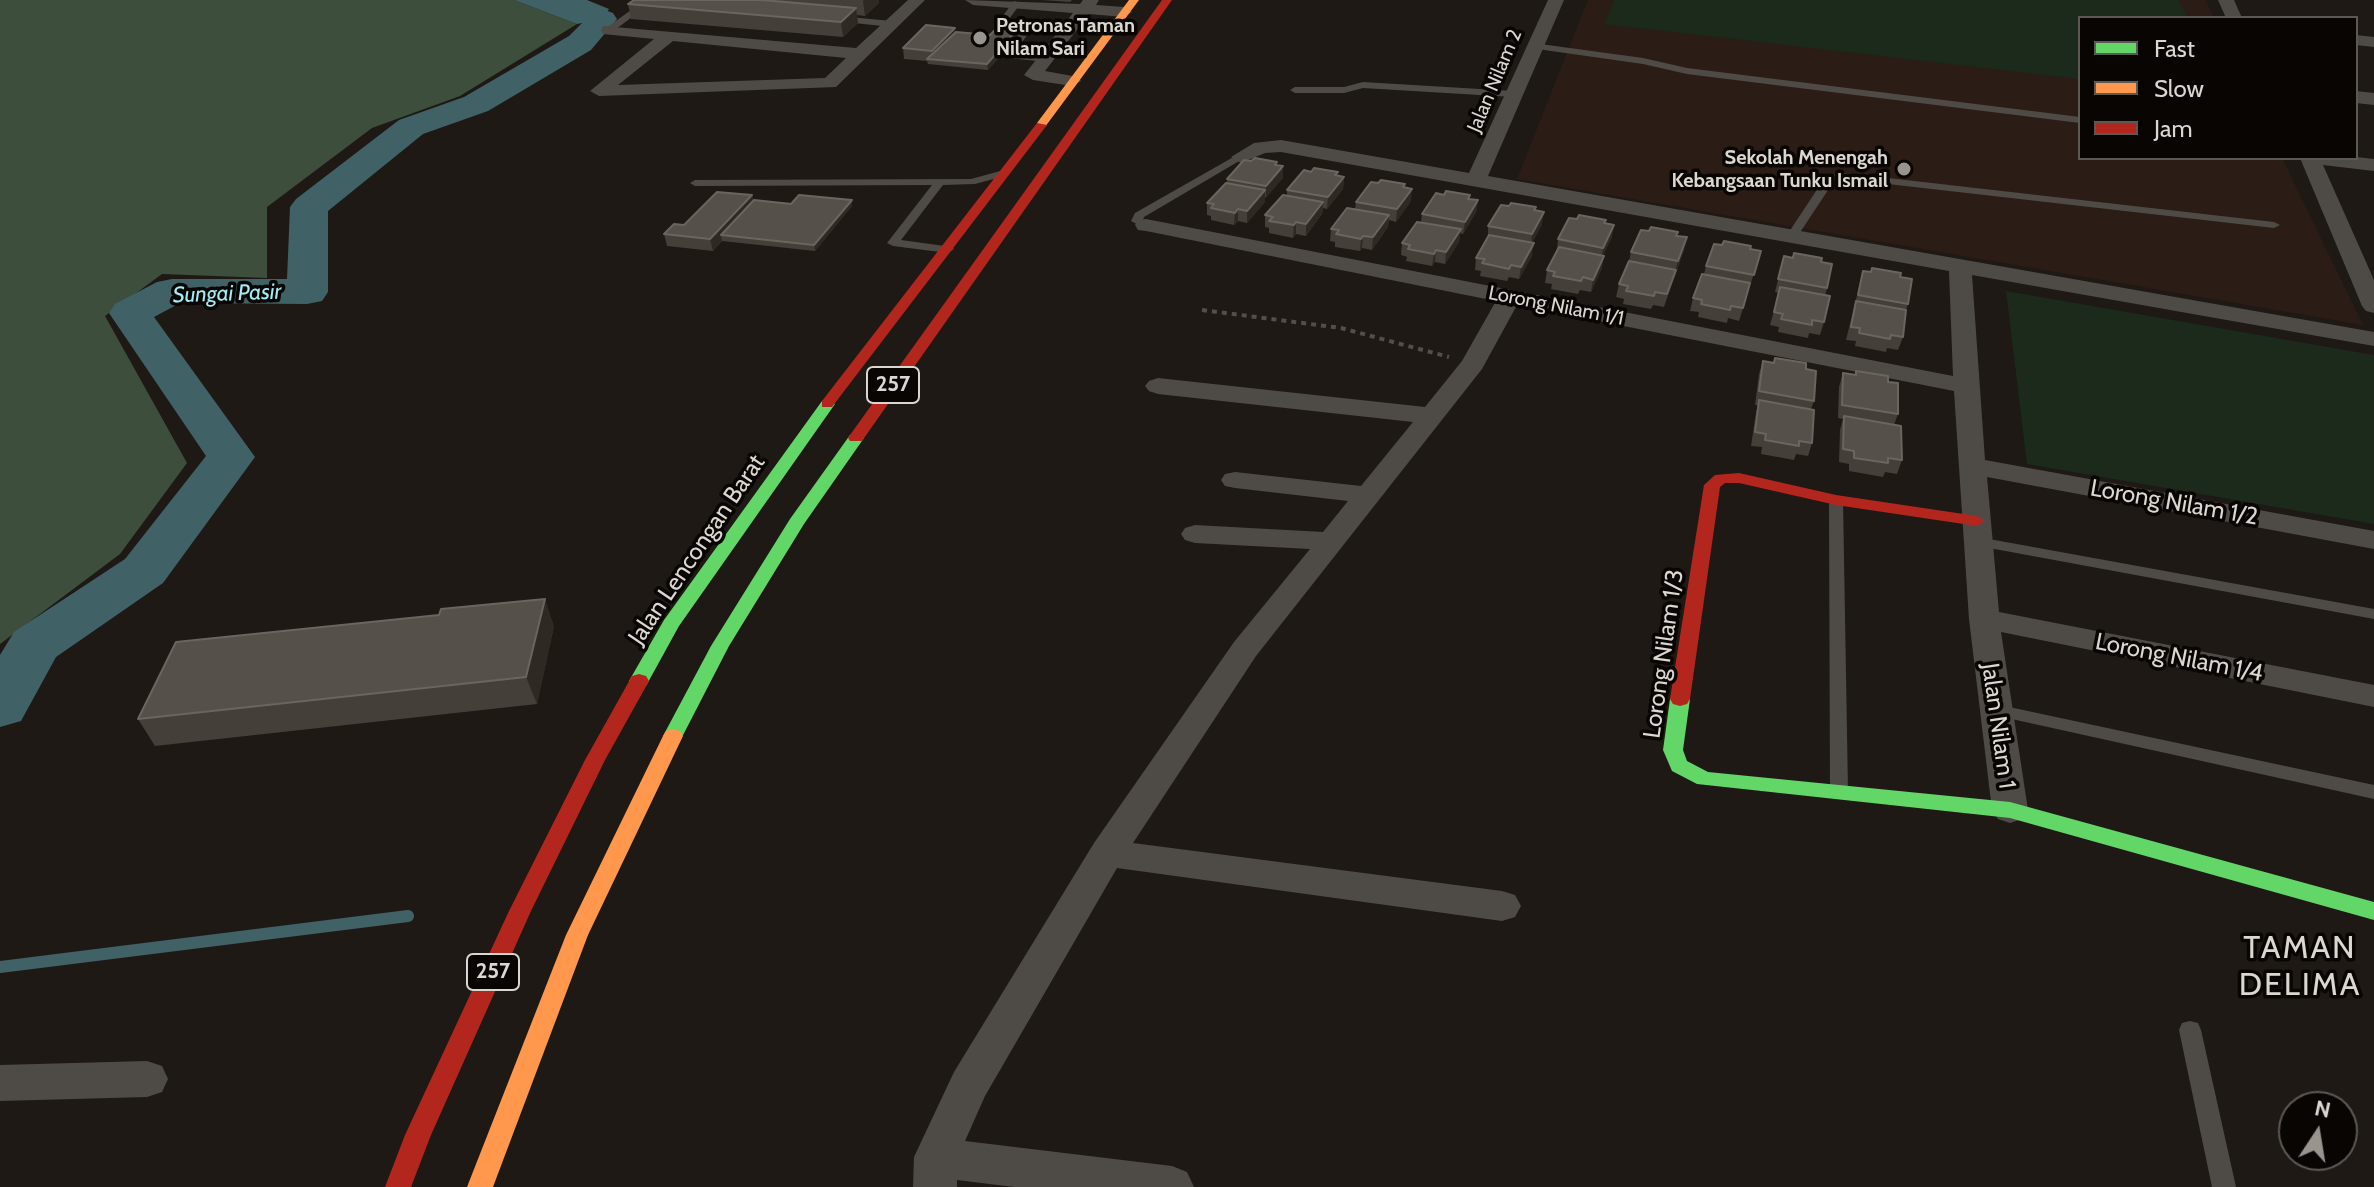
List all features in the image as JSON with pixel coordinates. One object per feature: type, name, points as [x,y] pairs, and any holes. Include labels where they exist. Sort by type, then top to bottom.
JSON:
[{"type":"main road","name":"257","points":[[480,1187],[577,935],[646,787],[720,646],[796,523],[1167,0]]},
{"type":"main road","name":"Jalan Lencongan Barat","points":[[398,1187],[418,1135],[520,911],[595,760],[671,624],[837,390],[948,249],[1129,6]]},
{"type":"main road","name":"Lorong Nilam 1/3","points":[[1978,531],[1739,478],[1721,478],[1712,485],[1673,750],[1679,766],[1704,779],[2010,810]]},
{"type":"main road","name":"Jalan Nilam 1","points":[[2010,810],[2372,917]]},
{"type":"street","points":[[669,36],[598,90],[830,83],[917,0]]},
{"type":"street","points":[[973,0],[1129,6]]},
{"type":"street","name":"Jalan Nilam 2","points":[[1476,180],[1556,0]]},
{"type":"street","points":[[1072,81],[1039,67],[1088,4]]},
{"type":"street","points":[[609,30],[861,54]]},
{"type":"street","points":[[1241,157],[1261,147],[1281,146],[1793,235],[1961,276]]},
{"type":"street","points":[[1241,157],[1961,276],[2374,339]]},
{"type":"street","points":[[2311,160],[2374,306]]},
{"type":"street","points":[[2333,160],[2374,165]]},
{"type":"street","name":"Lorong Nilam 1/1","points":[[1146,225],[1966,386]]},
{"type":"street","name":"Jalan Nilam 1","points":[[1961,276],[1984,619],[2010,810]]},
{"type":"street","points":[[1172,1187],[936,1172],[969,1085],[1107,853],[1245,649],[1473,364],[1509,298]]},
{"type":"street","points":[[1158,386],[1432,416]]},
{"type":"street","name":"Lorong Nilam 1/2","points":[[1973,466],[2374,540]]},
{"type":"street","points":[[1235,480],[1369,495]]},
{"type":"street","points":[[1195,534],[1332,541]]},
{"type":"street","name":"Lorong Nilam 1/4","points":[[1984,619],[2374,696]]},
{"type":"street","points":[[1107,853],[1502,906]]},
{"type":"street","points":[[0,1083],[147,1079]]},
{"type":"lane","points":[[609,30],[648,2],[661,5]]},
{"type":"lane","points":[[1006,2],[1003,21],[1030,26],[1008,55],[1039,67]]},
{"type":"lane","points":[[831,19],[892,24]]},
{"type":"lane","points":[[1533,46],[1643,61],[1687,71],[2078,120]]},
{"type":"lane","points":[[1295,90],[1344,90],[1363,85],[1513,94]]},
{"type":"lane","points":[[1146,225],[1137,221],[1139,215],[1241,157]]},
{"type":"lane","points":[[695,183],[971,182],[1004,173]]},
{"type":"lane","points":[[1793,235],[1828,181],[1844,176],[2274,225]]},
{"type":"lane","points":[[940,182],[893,243],[948,249]]},
{"type":"lane","points":[[1836,500],[1839,792]]},
{"type":"lane","points":[[1978,531],[2374,614]]},
{"type":"lane","points":[[1995,710],[2374,792]]},
{"type":"lane","points":[[2190,1030],[2224,1187]]},
{"type":"path","points":[[1202,310],[1341,328],[1473,364]]},
{"type":"shaded area","name":"Sekolah Menengah Kebangsaan Tunku Ismail","points":[[1588,0],[2205,0],[2213,16],[2078,16],[2078,160],[2283,160],[2363,325],[1517,179]]},
{"type":"green space","points":[[0,0],[514,0],[577,24],[460,96],[372,128],[267,207],[267,278],[162,274],[105,316],[187,463],[120,554],[0,644]]},
{"type":"green space","points":[[1614,0],[2179,0],[2186,16],[2078,16],[2078,79],[1604,24]]},
{"type":"green space","points":[[2006,291],[2374,355],[2374,524],[2027,464]]},
{"type":"water","points":[[514,0],[587,0],[609,9],[602,19],[577,24]]},
{"type":"building","points":[[634,0],[762,0],[856,8],[841,22],[628,4]]},
{"type":"building","points":[[926,25],[955,28],[932,51],[903,48]]},
{"type":"building","points":[[999,26],[1019,27],[987,64],[927,59],[956,32],[990,35]]},
{"type":"building","points":[[1255,158],[1283,166],[1266,186],[1227,179],[1244,160]]},
{"type":"building","points":[[1314,168],[1338,172],[1335,175],[1344,177],[1328,197],[1287,190],[1304,170],[1311,172]]},
{"type":"building","points":[[1381,180],[1405,184],[1403,187],[1412,189],[1397,209],[1356,202],[1371,182]]},
{"type":"building","points":[[1226,183],[1265,190],[1247,211],[1238,209],[1235,213],[1211,208],[1214,204],[1207,203]]},
{"type":"building","points":[[1446,191],[1470,195],[1468,199],[1478,200],[1465,222],[1422,214],[1436,193],[1444,195]]},
{"type":"building","points":[[717,192],[752,195],[710,239],[664,234],[674,224],[684,225]]},
{"type":"building","points":[[799,195],[852,200],[814,245],[721,235],[754,200],[791,204]]},
{"type":"building","points":[[1283,195],[1323,202],[1306,224],[1269,221],[1273,217],[1265,215]]},
{"type":"building","points":[[1511,203],[1536,207],[1534,210],[1544,212],[1532,234],[1488,226],[1501,205],[1509,206]]},
{"type":"building","points":[[1347,208],[1389,215],[1373,237],[1363,236],[1361,239],[1336,234],[1339,230],[1331,229]]},
{"type":"building","points":[[1579,215],[1606,220],[1604,223],[1614,225],[1603,248],[1558,239],[1569,218],[1577,219]]},
{"type":"building","points":[[1417,222],[1461,229],[1446,252],[1436,250],[1434,254],[1408,249],[1410,245],[1402,243]]},
{"type":"building","points":[[1651,227],[1678,232],[1676,236],[1687,237],[1678,261],[1631,252],[1641,230],[1649,231]]},
{"type":"building","points":[[1489,235],[1534,243],[1521,267],[1511,265],[1509,269],[1482,263],[1485,259],[1476,258]]},
{"type":"building","points":[[1724,241],[1761,251],[1754,275],[1706,266],[1714,244],[1722,245]]},
{"type":"building","points":[[1559,247],[1604,256],[1593,280],[1553,276],[1555,272],[1547,270]]},
{"type":"building","points":[[1794,253],[1822,258],[1821,262],[1832,264],[1827,288],[1778,279],[1784,256],[1793,258]]},
{"type":"building","points":[[1629,261],[1676,270],[1667,294],[1655,292],[1654,296],[1626,291],[1628,286],[1619,284]]},
{"type":"building","points":[[1872,268],[1901,273],[1900,277],[1912,279],[1908,304],[1858,295],[1863,271],[1871,272]]},
{"type":"building","points":[[1702,274],[1750,283],[1743,308],[1731,306],[1730,310],[1701,304],[1702,300],[1693,298]]},
{"type":"building","points":[[1780,287],[1830,296],[1824,322],[1812,320],[1812,325],[1781,319],[1783,314],[1774,312]]},
{"type":"building","points":[[1856,301],[1906,310],[1903,337],[1891,335],[1890,339],[1859,333],[1860,328],[1851,327]]},
{"type":"building","points":[[1775,358],[1806,363],[1806,369],[1816,371],[1814,401],[1759,391],[1763,361],[1774,363]]},
{"type":"building","points":[[1856,371],[1888,376],[1888,382],[1898,383],[1898,414],[1842,405],[1843,373],[1856,375]]},
{"type":"building","points":[[1759,400],[1814,410],[1812,443],[1799,441],[1799,446],[1765,440],[1766,434],[1755,432]]},
{"type":"building","points":[[1844,416],[1901,426],[1902,460],[1888,458],[1888,463],[1854,458],[1854,451],[1843,449]]},
{"type":"building","points":[[545,599],[526,677],[138,719],[176,642],[439,615],[441,609]]},
{"type":"waterway","name":"Sungai Pasir","points":[[0,706],[34,645],[144,571],[231,457],[130,313],[172,291],[307,292],[309,207],[411,127],[476,104],[580,43],[602,19],[549,0]]},
{"type":"waterway","points":[[0,967],[408,916]]},
{"type":"traffic: fast","points":[[639,681],[671,624],[827,404]]},
{"type":"traffic: fast","points":[[673,736],[720,646],[796,523],[856,438]]},
{"type":"traffic: fast","points":[[1680,699],[1673,750],[1679,766],[1704,779],[2010,810],[2374,911]]},
{"type":"traffic: slow","points":[[1041,125],[1134,0]]},
{"type":"traffic: slow","points":[[480,1187],[577,935],[673,736]]},
{"type":"traffic: jam","points":[[856,438],[1167,0]]},
{"type":"traffic: jam","points":[[827,404],[1041,125]]},
{"type":"traffic: jam","points":[[1680,699],[1712,485],[1721,478],[1739,478],[1836,500],[1977,521]]},
{"type":"traffic: jam","points":[[398,1187],[418,1135],[520,911],[595,760],[639,681]]},
{"type":"place","name":"Petronas Taman Nilam Sari","points":[[980,38]]},
{"type":"place","name":"Sekolah Menengah Kebangsaan Tunku Ismail","points":[[1904,169]]},
{"type":"district","name":"TAMAN DELIMA","points":[[2300,968]]}]
